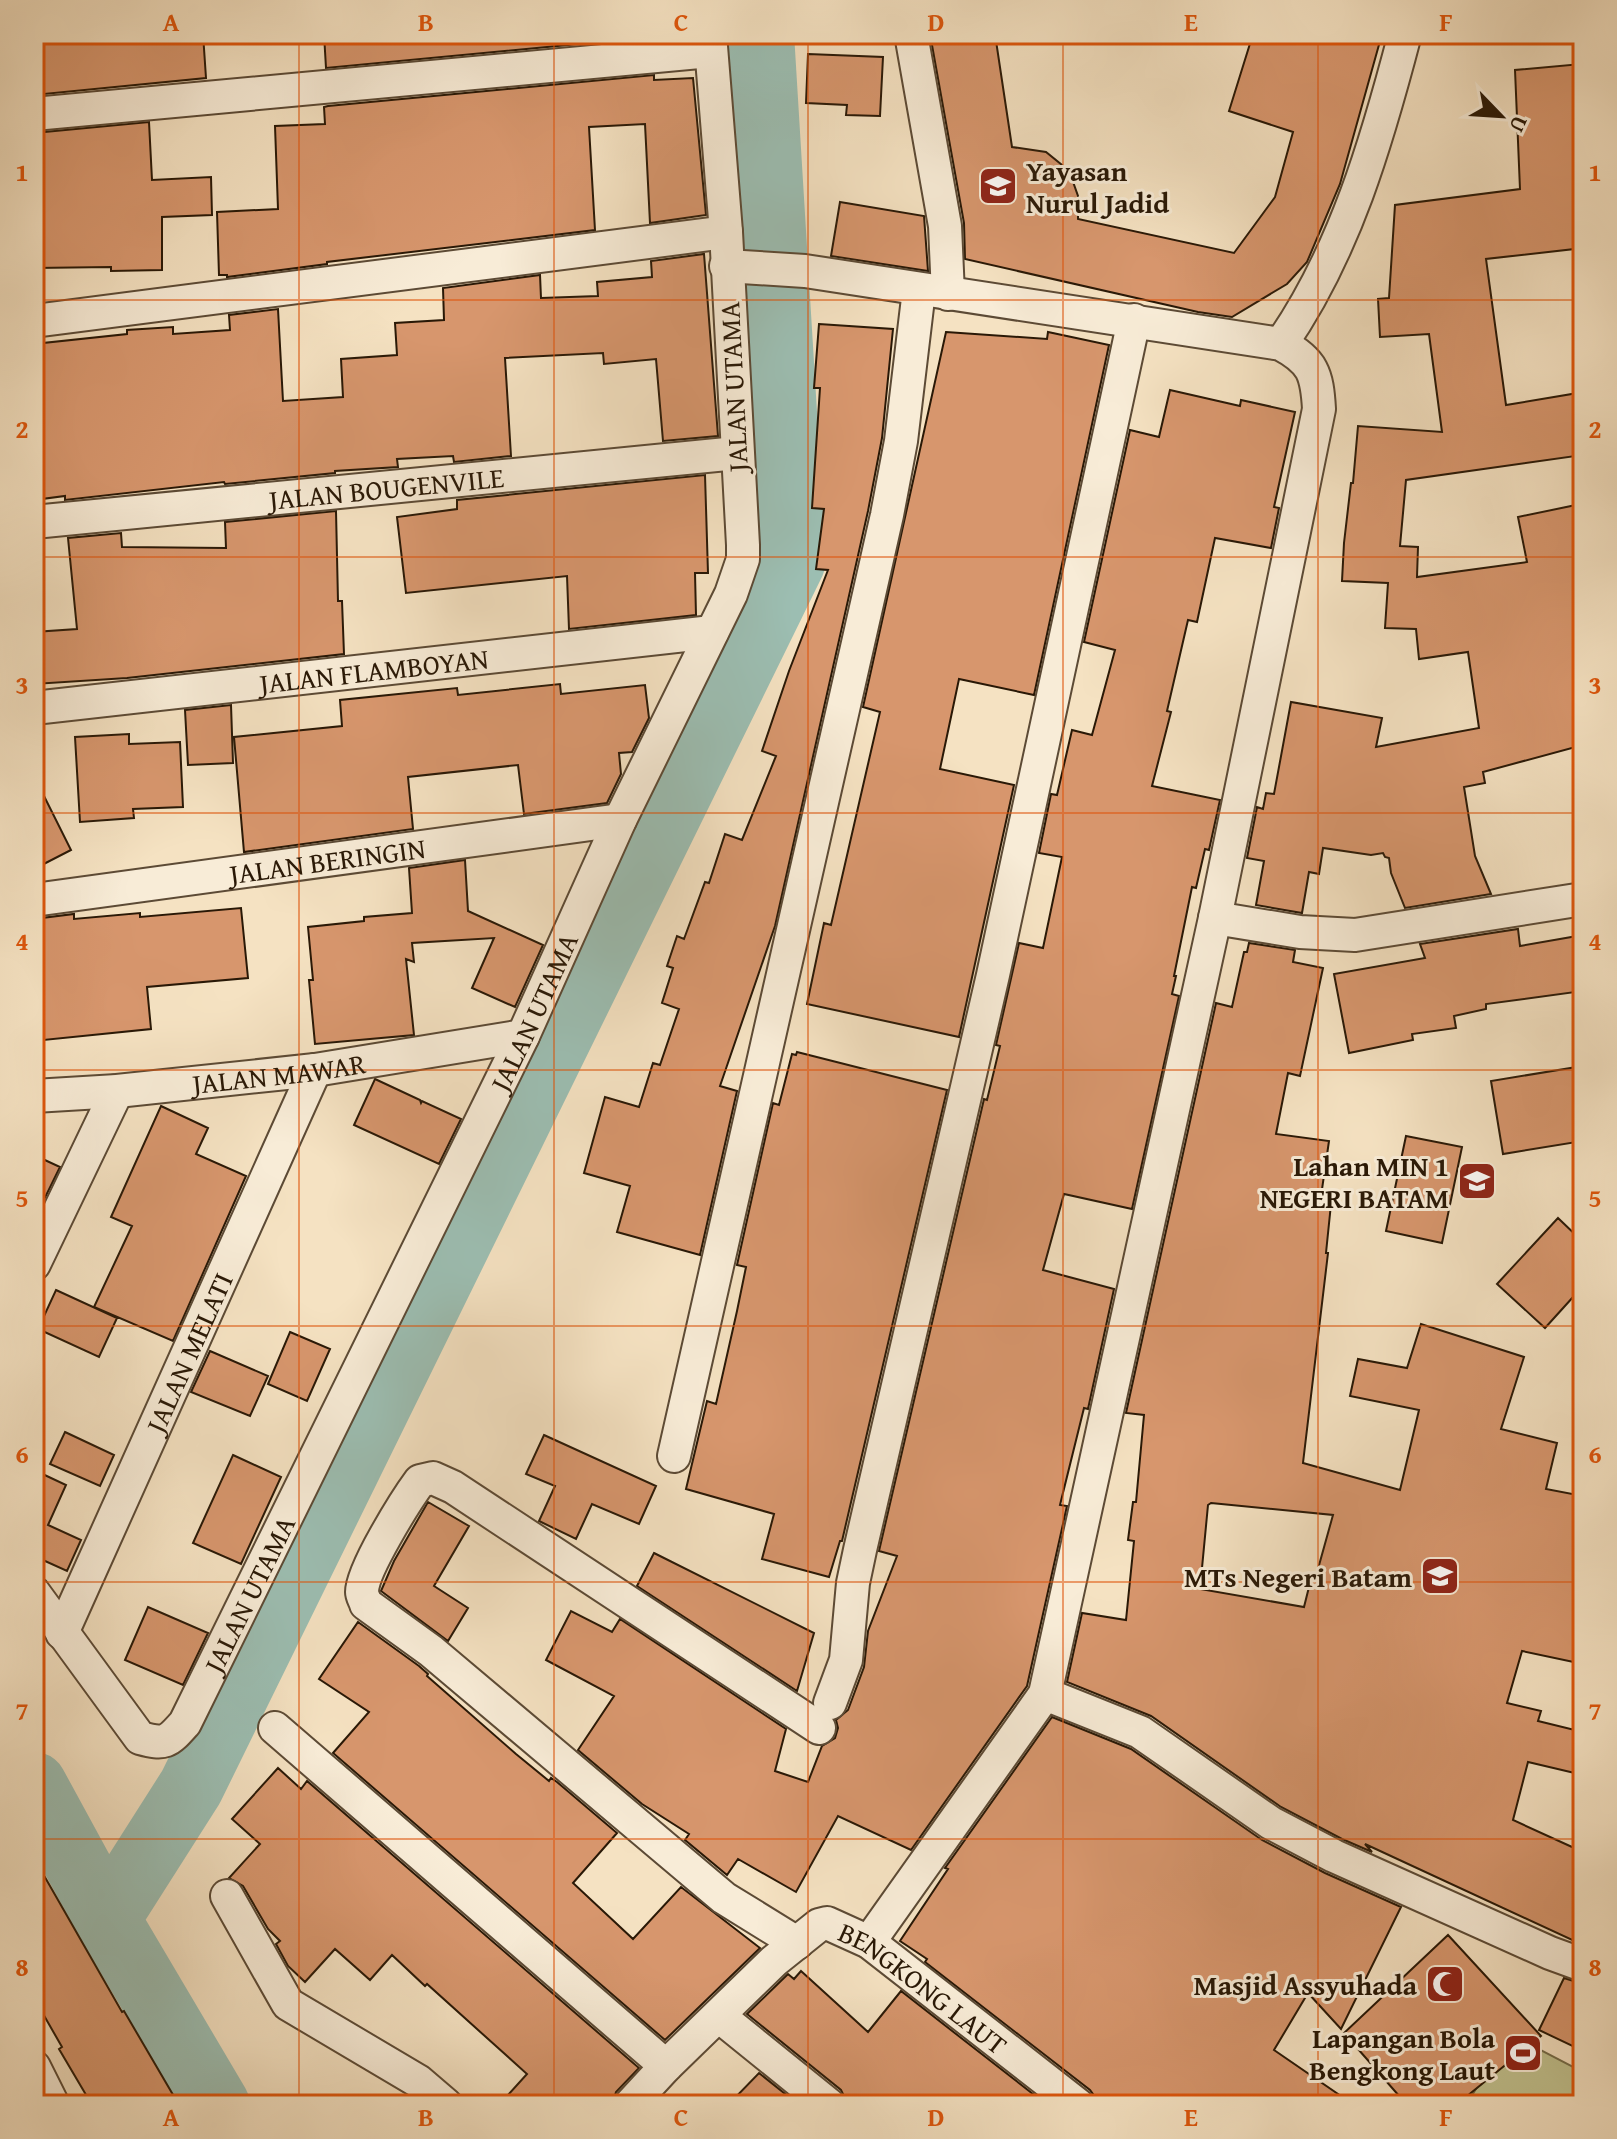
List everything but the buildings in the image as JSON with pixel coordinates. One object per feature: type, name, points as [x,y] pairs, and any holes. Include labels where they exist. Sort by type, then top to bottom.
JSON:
[{"type":"street","points":[[674,1456],[887,515],[945,226],[911,34]]},
{"type":"street","points":[[1281,344],[1300,318],[1336,244],[1363,174],[1405,34]]},
{"type":"street","points":[[34,114],[710,43]]},
{"type":"street","name":"JALAN UTAMA","points":[[34,1593],[140,1738],[158,1743],[170,1740],[185,1723],[523,1036],[620,820],[731,594],[743,559],[737,453],[738,267],[726,232],[710,43]]},
{"type":"street","points":[[34,321],[726,232]]},
{"type":"street","points":[[738,267],[805,271],[1281,344],[1299,353],[1311,366],[1318,384],[1319,409],[1215,918],[1045,1694],[869,1942]]},
{"type":"street","points":[[797,1943],[724,1898],[431,1651],[366,1604],[362,1591],[366,1576],[405,1501],[420,1481],[433,1478],[453,1487],[825,1716],[846,1660],[853,1583],[860,1550],[993,975],[1134,320]]},
{"type":"street","name":"JALAN BOUGENVILE","points":[[34,522],[737,453]]},
{"type":"street","name":"JALAN FLAMBOYAN","points":[[34,708],[712,632]]},
{"type":"street","name":"JALAN BERINGIN","points":[[34,900],[620,820]]},
{"type":"street","points":[[1215,918],[1300,932],[1355,935],[1583,899]]},
{"type":"street","name":"JALAN MAWAR","points":[[34,1096],[117,1091],[315,1070],[523,1036]]},
{"type":"street","name":"JALAN MELATI","points":[[62,1633],[315,1070]]},
{"type":"street","points":[[34,1264],[117,1091]]},
{"type":"street","points":[[1045,1694],[1140,1732],[1271,1823],[1334,1856],[1583,1965]]},
{"type":"street","points":[[275,1728],[666,2066]]},
{"type":"street","points":[[227,1896],[288,2004],[418,2081],[446,2105]]},
{"type":"street","name":"BENGKONG LAUT","points":[[630,2105],[774,1961],[819,1925],[827,1923],[869,1942],[1078,2105]]},
{"type":"street","points":[[719,2016],[829,2105]]},
{"type":"street","points":[[34,2067],[53,2105]]},
{"type":"green space","name":"Lapangan Bola Bengkong Laut","points":[[1510,2034],[1583,2072],[1583,2105],[1466,2105]]},
{"type":"waterway","points":[[107,1919],[191,1787],[793,561],[761,34]]},
{"type":"waterway","points":[[34,1785],[107,1919],[217,2105]]},
{"type":"place","name":"Yayasan Nurul Jadid","points":[[998,186]]},
{"type":"place","name":"Lahan MIN 1 NEGERI BATAM","points":[[1477,1181]]},
{"type":"place","name":"MTs Negeri Batam","points":[[1440,1576]]},
{"type":"place","name":"Masjid Assyuhada","points":[[1445,1984]]},
{"type":"place","name":"Lapangan Bola Bengkong Laut","points":[[1523,2053]]}]
